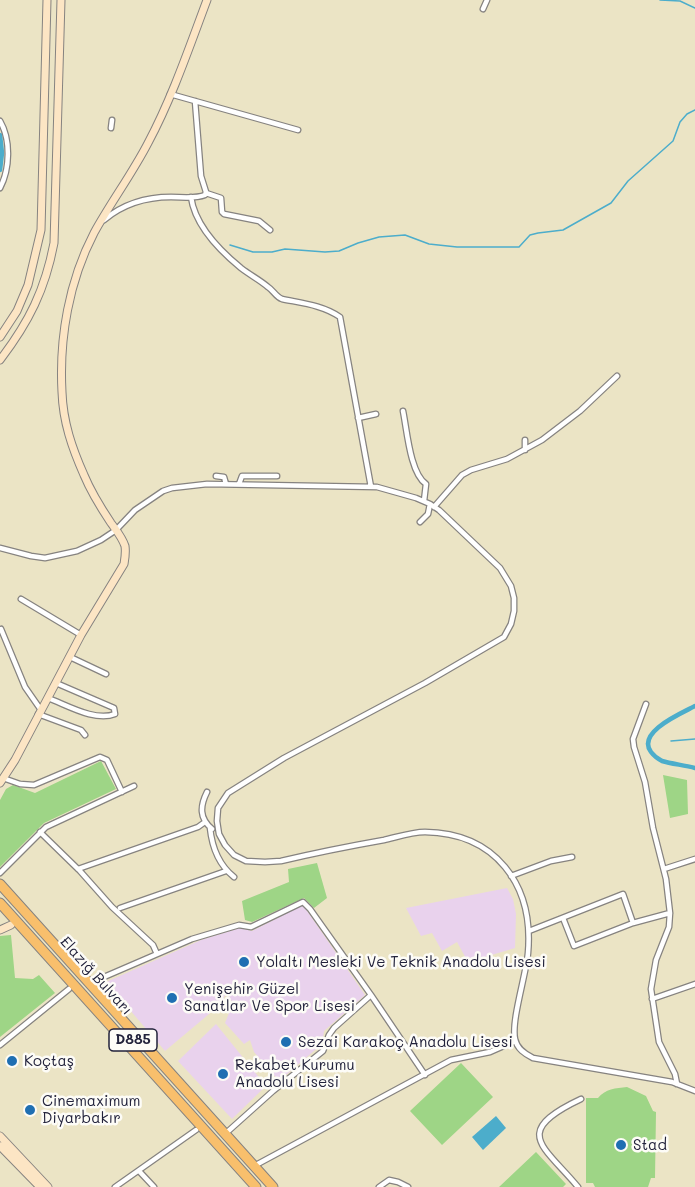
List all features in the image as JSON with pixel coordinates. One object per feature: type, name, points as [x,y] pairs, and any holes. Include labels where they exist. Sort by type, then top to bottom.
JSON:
[{"type":"highway","points":[[0,884],[273,1187]]},
{"type":"highway","name":"Elazığ Bulvarı","points":[[0,893],[265,1187]]},
{"type":"highway","name":"Elazığ Bulvarı","points":[[0,903],[256,1187]]},
{"type":"highway","points":[[0,912],[247,1187]]},
{"type":"street","points":[[0,337],[17,311],[28,285],[41,230],[47,0]]},
{"type":"street","points":[[0,360],[19,336],[37,303],[50,267],[54,243],[61,0]]},
{"type":"street","points":[[122,792],[107,760],[100,757],[34,785],[2,780],[15,760],[81,635],[124,564],[125,546],[94,497],[68,435],[62,393],[61,353],[74,283],[84,253],[148,142],[170,94],[207,0]]},
{"type":"street","points":[[483,9],[487,0]]},
{"type":"street","points":[[170,94],[298,130]]},
{"type":"street","points":[[195,101],[201,176],[206,193]]},
{"type":"street","points":[[111,129],[112,120]]},
{"type":"street","points":[[0,121],[6,134],[7,153],[6,169],[0,188]]},
{"type":"street","points":[[99,224],[120,207],[129,204],[165,197],[203,196],[206,193]]},
{"type":"street","points":[[206,193],[221,198],[224,214],[259,221],[270,230]]},
{"type":"street","points":[[191,197],[193,211],[210,238],[242,268],[268,286],[279,298],[292,299],[340,317],[370,487]]},
{"type":"street","points":[[429,504],[471,470],[525,450],[542,440],[580,411],[617,376]]},
{"type":"street","points":[[404,411],[414,464],[418,477],[426,484],[429,504],[428,514],[420,522]]},
{"type":"street","points":[[358,418],[376,414]]},
{"type":"street","points":[[525,440],[525,450]]},
{"type":"street","points":[[216,476],[224,477],[226,484]]},
{"type":"street","points":[[239,484],[242,476],[277,476]]},
{"type":"street","points":[[0,548],[31,556],[59,556],[90,546],[116,530],[135,510],[163,491],[207,484],[370,487],[386,489],[429,504],[486,554],[500,568],[511,586],[514,611],[511,624],[504,637],[494,645],[425,683],[284,758],[228,793],[218,808],[218,829],[225,845],[234,855],[246,861],[265,862],[281,861],[423,832],[460,836],[498,858],[512,876],[525,903],[529,931],[528,953],[515,1028],[515,1041],[524,1053],[533,1058],[677,1084],[695,1091]]},
{"type":"street","points":[[21,599],[81,635]]},
{"type":"street","points":[[1,628],[25,687],[39,712],[81,730],[85,735]]},
{"type":"street","points":[[70,657],[106,674]]},
{"type":"street","points":[[48,698],[93,715],[115,714],[114,708],[56,683]]},
{"type":"street","points":[[646,704],[633,739],[664,869],[670,913],[669,927],[652,976],[652,999],[659,1042],[675,1074],[677,1084]]},
{"type":"street","points":[[0,873],[46,827],[134,786]]},
{"type":"street","points":[[207,792],[202,801],[201,812],[210,828],[212,843],[226,871],[234,877]]},
{"type":"street","points":[[78,869],[198,827],[205,822]]},
{"type":"street","points":[[210,828],[218,829]]},
{"type":"street","points":[[40,832],[112,907],[153,945],[157,954]]},
{"type":"street","points":[[512,876],[551,861],[572,857]]},
{"type":"street","points":[[664,869],[695,859]]},
{"type":"street","points":[[120,908],[226,871]]},
{"type":"street","points":[[529,931],[623,894],[633,923]]},
{"type":"street","points":[[90,984],[192,939],[239,925],[251,927],[303,902],[371,995],[425,1075]]},
{"type":"street","points":[[563,918],[574,946],[633,923],[670,913]]},
{"type":"street","points":[[0,930],[11,925]]},
{"type":"street","points":[[652,999],[695,984]]},
{"type":"street","points":[[0,1045],[69,989]]},
{"type":"street","points":[[225,1134],[273,1090],[323,1051],[334,1028],[371,995]]},
{"type":"street","points":[[254,1166],[451,1060],[490,1052],[515,1041]]},
{"type":"street","points":[[578,1187],[541,1144],[538,1134],[542,1126],[561,1108],[581,1099]]},
{"type":"street","points":[[116,1187],[196,1130]]},
{"type":"street","points":[[0,1136],[48,1187]]},
{"type":"street","points":[[0,1146],[40,1187]]},
{"type":"street","points":[[139,1171],[154,1187]]},
{"type":"street","points":[[379,1187],[389,1180],[408,1187]]},
{"type":"shaded area","points":[[507,888],[513,899],[516,914],[515,948],[468,962],[457,942],[442,951],[432,933],[421,936],[406,908]]},
{"type":"shaded area","points":[[303,905],[365,995],[324,1031],[322,1044],[279,1081],[254,1052],[250,1040],[244,1044],[225,1023],[233,1003],[226,993],[221,1004],[165,1051],[106,982],[201,940],[240,928],[252,931]]},
{"type":"shaded area","name":"Rekabet Kurumu Anadolu Lisesi","points":[[216,1024],[266,1086],[232,1119],[178,1061]]},
{"type":"green space","points":[[101,761],[116,789],[44,823],[0,867],[0,800],[6,789],[13,785],[35,793]]},
{"type":"green space","points":[[663,775],[687,780],[688,814],[670,818]]},
{"type":"green space","points":[[317,863],[327,898],[314,908],[304,898],[252,922],[245,920],[242,901],[289,882],[288,869]]},
{"type":"green space","points":[[11,935],[15,978],[33,979],[39,975],[55,993],[0,1037],[0,936]]},
{"type":"green space","points":[[461,1063],[493,1097],[442,1145],[410,1111]]},
{"type":"green space","name":"Stad","points":[[627,1087],[646,1096],[653,1111],[656,1112],[655,1178],[651,1178],[648,1187],[595,1187],[593,1183],[586,1183],[586,1098],[598,1098],[607,1091]]},
{"type":"green space","points":[[536,1152],[566,1184],[563,1187],[499,1187]]},
{"type":"water","points":[[496,1116],[506,1128],[483,1150],[472,1137]]},
{"type":"waterway","points":[[660,0],[680,1],[695,8]]},
{"type":"waterway","points":[[230,245],[253,252],[285,249],[325,252],[339,251],[379,237],[405,235],[429,244],[457,247],[519,247],[530,235],[563,230],[611,203],[628,181],[673,141],[680,122],[687,114],[695,110]]},
{"type":"waterway","points":[[0,135],[2,153],[0,170]]},
{"type":"waterway","points":[[695,706],[662,724],[650,737],[648,745],[651,752],[662,761],[695,768]]},
{"type":"waterway","points":[[671,741],[695,739]]},
{"type":"place","name":"Yolaltı Mesleki Ve Teknik Anadolu Lisesi","points":[[244,962]]},
{"type":"place","name":"Yenişehir Güzel Sanatlar Ve Spor Lisesi","points":[[172,998]]},
{"type":"place","name":"Sezai Karakoç Anadolu Lisesi","points":[[286,1042]]},
{"type":"place","name":"Koçtaş","points":[[12,1061]]},
{"type":"place","name":"Rekabet Kurumu Anadolu Lisesi","points":[[223,1074]]},
{"type":"place","name":"Cinemaximum Diyarbakır","points":[[30,1110]]},
{"type":"place","name":"Stad","points":[[621,1145]]}]
